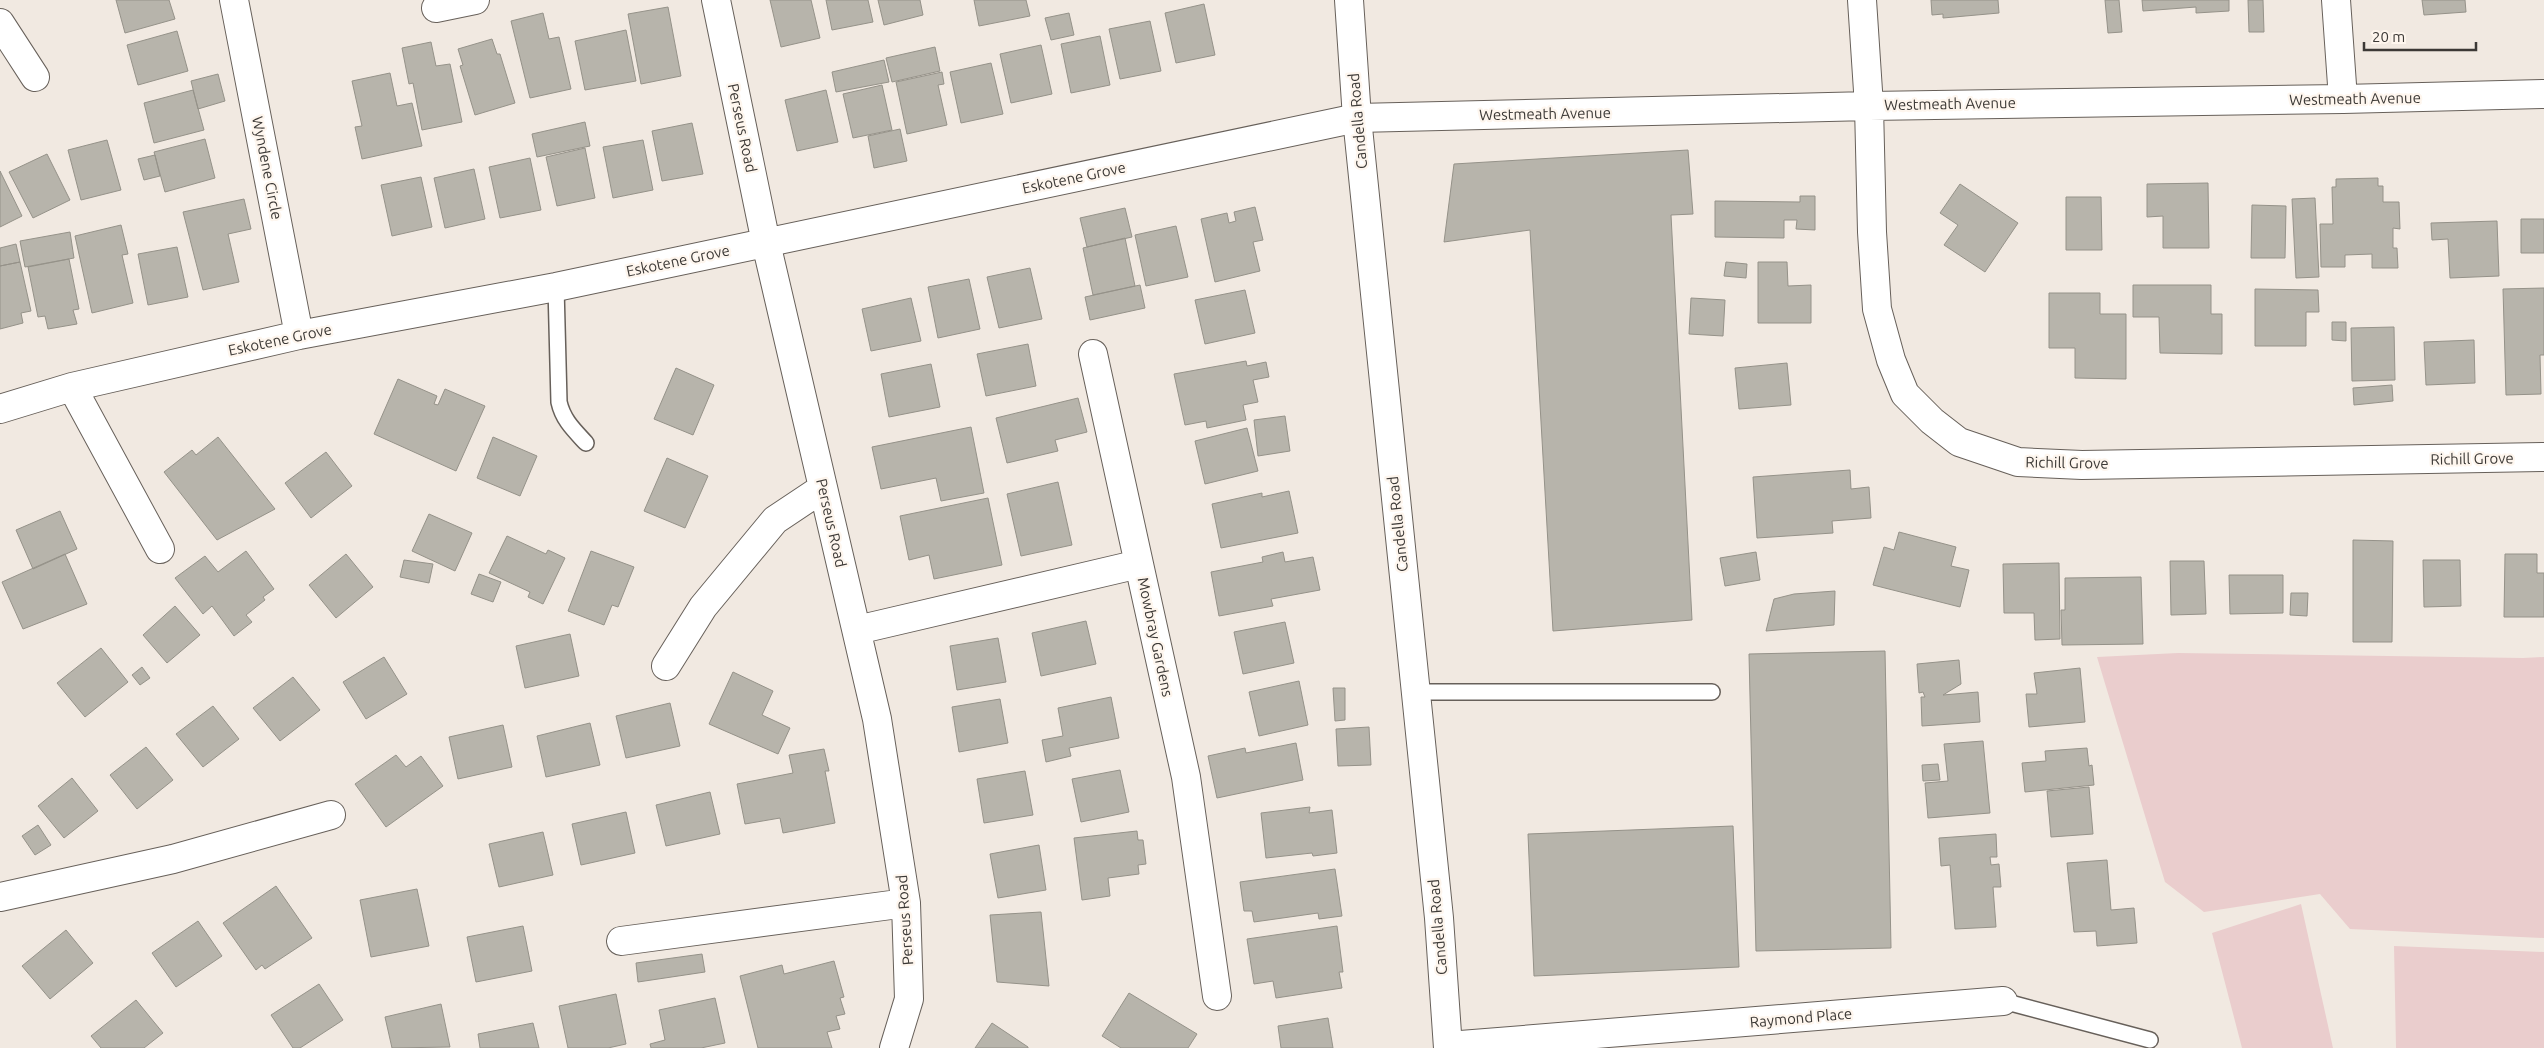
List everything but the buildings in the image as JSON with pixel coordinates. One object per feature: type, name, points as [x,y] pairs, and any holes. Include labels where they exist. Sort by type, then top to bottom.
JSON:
[{"type":"street","name":"Wyndene Circle","points":[[235,0],[299,335]]},
{"type":"street","points":[[436,8],[475,0]]},
{"type":"street","name":"Perseus Road","points":[[716,0],[766,243],[877,719],[906,903],[909,998],[894,1048]]},
{"type":"street","name":"Candella Road","points":[[1349,0],[1357,118],[1439,918],[1448,1047]]},
{"type":"street","name":"Richill Grove","points":[[1862,0],[1869,106],[1872,232],[1877,309],[1891,360],[1905,394],[1932,421],[1959,442],[2018,462],[2082,464],[2544,458]]},
{"type":"street","points":[[2336,0],[2343,100]]},
{"type":"street","points":[[0,23],[35,77]]},
{"type":"street","name":"Westmeath Avenue","points":[[1357,118],[1869,106],[2343,100],[2544,94]]},
{"type":"street","name":"Eskotene Grove","points":[[0,409],[72,387],[299,335],[556,287],[1357,118]]},
{"type":"street","points":[[1093,354],[1139,564]]},
{"type":"street","points":[[72,387],[160,549]]},
{"type":"street","points":[[666,666],[703,607],[775,520],[823,488]]},
{"type":"street","name":"Mowbray Gardens","points":[[857,630],[1139,564],[1186,777],[1217,996]]},
{"type":"street","points":[[0,897],[173,859],[331,814]]},
{"type":"street","points":[[621,941],[906,903]]},
{"type":"street","name":"Raymond Place","points":[[1448,1047],[2003,1002]]},
{"type":"lane","points":[[556,287],[559,402],[566,422],[586,443]]},
{"type":"lane","points":[[1415,692],[1712,692]]},
{"type":"lane","name":"Raymond Place","points":[[2003,1002],[2150,1040]]},
{"type":"shaded area","points":[[2178,653],[2544,657],[2544,938],[2350,929],[2320,894],[2204,912],[2165,882],[2097,657]]},
{"type":"shaded area","points":[[2301,904],[2333,1048],[2242,1048],[2212,933]]},
{"type":"shaded area","points":[[2394,946],[2544,952],[2544,1048],[2396,1048]]}]
